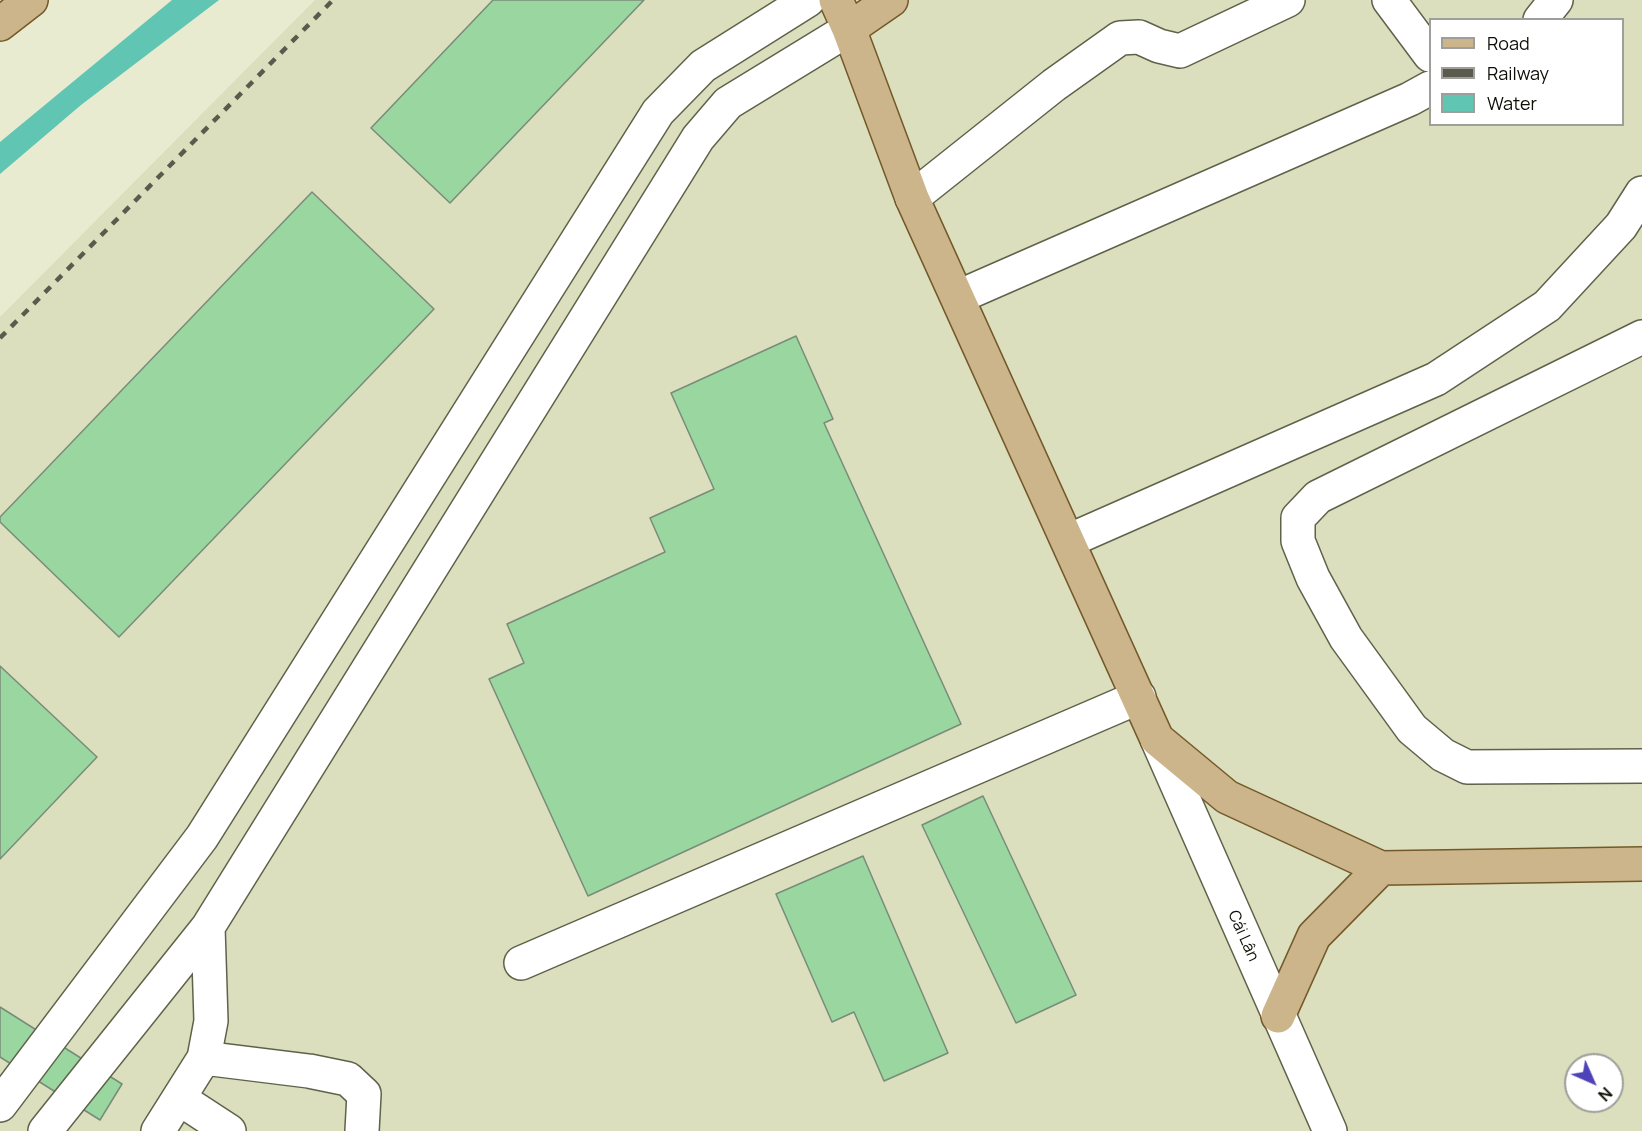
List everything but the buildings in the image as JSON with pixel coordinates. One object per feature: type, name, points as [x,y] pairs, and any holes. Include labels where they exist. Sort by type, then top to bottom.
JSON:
[{"type":"main road","points":[[0,24],[31,0]]},
{"type":"main road","points":[[836,0],[912,198],[1157,740],[1227,797],[1381,868],[1642,864]]},
{"type":"main road","points":[[849,29],[891,0]]},
{"type":"main road","points":[[1278,1016],[1314,936],[1381,868]]},
{"type":"street","points":[[0,1105],[202,837],[658,112],[703,66],[808,0]]},
{"type":"street","points":[[912,198],[1054,85],[1120,38],[1139,37],[1159,46],[1180,51],[1288,0]]},
{"type":"street","points":[[1389,0],[1429,52]]},
{"type":"street","points":[[1542,18],[1556,0]]},
{"type":"street","points":[[45,1131],[208,927],[698,138],[728,103],[849,29]]},
{"type":"street","points":[[958,297],[1429,89]]},
{"type":"street","points":[[1068,541],[1436,379],[1547,306],[1621,226],[1642,193]]},
{"type":"street","points":[[1642,337],[1318,497],[1298,518],[1298,541],[1313,578],[1346,638],[1412,729],[1443,755],[1467,767],[1642,766]]},
{"type":"street","points":[[522,963],[1139,697]]},
{"type":"street","name":"Cái Lân","points":[[1157,740],[1330,1131]]},
{"type":"street","points":[[202,837],[247,865]]},
{"type":"street","points":[[158,1131],[204,1058],[211,1022],[208,927]]},
{"type":"street","points":[[204,1058],[309,1071],[348,1079],[364,1094],[362,1131]]},
{"type":"street","points":[[180,1099],[229,1131]]},
{"type":"shaded area","points":[[315,0],[1642,0],[1642,1131],[0,1131],[0,317]]},
{"type":"water","points":[[172,0],[219,0],[81,105],[0,174],[0,142]]},
{"type":"railway","points":[[0,338],[333,0]]}]
